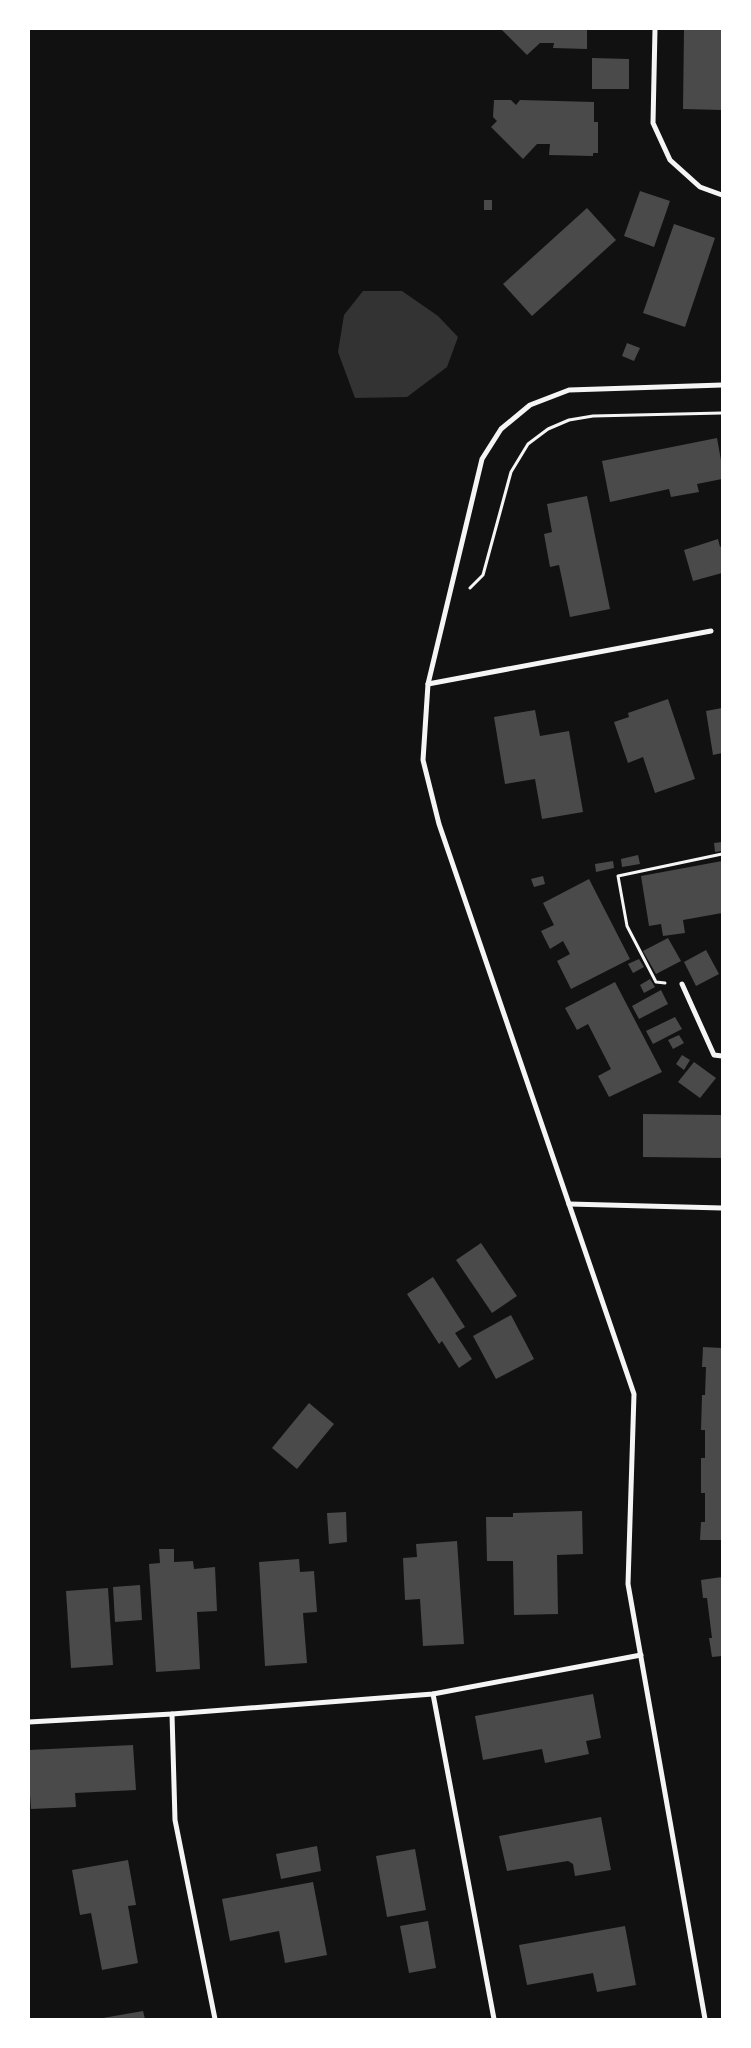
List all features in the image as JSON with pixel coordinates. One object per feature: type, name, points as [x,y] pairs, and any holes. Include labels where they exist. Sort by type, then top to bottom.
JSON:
[{"type":"street","points":[[655,29],[653,123],[670,160],[700,187],[722,195]]},
{"type":"street","points":[[705,2019],[628,1584],[634,1394],[439,824],[422,760],[428,684],[482,459],[501,429],[530,405],[569,390],[722,385]]},
{"type":"street","points":[[428,684],[711,632]]},
{"type":"street","points":[[682,984],[714,1055],[722,1056]]},
{"type":"street","points":[[570,1204],[722,1208]]},
{"type":"street","points":[[29,1722],[172,1714],[434,1694],[641,1654]]},
{"type":"street","points":[[434,1694],[494,2019]]},
{"type":"street","points":[[172,1714],[175,1820],[215,2019]]},
{"type":"path","points":[[452,588],[468,590],[483,575],[511,472],[528,444],[548,429],[569,420],[593,416],[722,413]]},
{"type":"path","points":[[682,984],[656,982],[627,926],[618,876],[722,854]]},
{"type":"shaded area","points":[[363,291],[402,291],[438,316],[458,337],[447,367],[407,397],[355,398],[338,352],[344,315]]},
{"type":"building","points":[[501,29],[587,29],[587,49],[553,48],[554,43],[540,43],[527,55]]},
{"type":"building","points":[[684,29],[722,29],[722,110],[683,109]]},
{"type":"building","points":[[592,58],[629,59],[629,89],[592,89]]},
{"type":"building","points":[[494,100],[511,100],[516,105],[520,100],[594,102],[594,122],[598,122],[598,153],[593,153],[593,156],[549,155],[550,144],[537,144],[523,159],[491,127],[497,121],[493,117]]},
{"type":"building","points":[[640,191],[670,201],[654,247],[624,236]]},
{"type":"building","points":[[484,200],[492,200],[492,210],[484,210]]},
{"type":"building","points":[[587,208],[616,240],[532,316],[503,284]]},
{"type":"building","points":[[674,224],[715,238],[685,327],[643,313]]},
{"type":"building","points":[[627,343],[640,348],[634,361],[622,356]]},
{"type":"building","points":[[717,438],[722,466],[722,479],[697,484],[699,492],[671,497],[669,489],[610,502],[602,461]]},
{"type":"building","points":[[587,496],[610,609],[570,617],[559,565],[550,567],[544,534],[552,532],[547,504]]},
{"type":"building","points":[[718,539],[720,547],[722,546],[722,573],[693,581],[684,550]]},
{"type":"building","points":[[668,699],[695,779],[655,793],[643,757],[628,763],[614,722],[629,717],[628,713]]},
{"type":"building","points":[[722,708],[722,753],[713,755],[706,711]]},
{"type":"building","points":[[535,710],[540,736],[569,731],[583,812],[542,819],[535,779],[505,784],[494,717]]},
{"type":"building","points":[[722,842],[722,851],[715,852],[714,843]]},
{"type":"building","points":[[638,855],[640,864],[622,867],[621,859]]},
{"type":"building","points":[[613,861],[614,868],[596,872],[595,864]]},
{"type":"building","points":[[722,861],[722,913],[683,920],[685,933],[663,936],[661,924],[649,926],[641,876]]},
{"type":"building","points":[[543,876],[545,884],[534,887],[531,879]]},
{"type":"building","points":[[589,879],[630,959],[571,989],[557,961],[570,954],[563,941],[550,949],[541,931],[554,925],[543,903]]},
{"type":"building","points":[[668,938],[681,961],[656,974],[643,951]]},
{"type":"building","points":[[706,950],[719,974],[696,986],[684,962]]},
{"type":"building","points":[[639,959],[644,967],[633,973],[628,964]]},
{"type":"building","points":[[650,979],[655,987],[644,993],[640,985]]},
{"type":"building","points":[[615,982],[662,1072],[609,1097],[598,1076],[611,1069],[588,1024],[577,1030],[565,1008]]},
{"type":"building","points":[[661,990],[668,1004],[639,1019],[632,1006]]},
{"type":"building","points":[[675,1017],[682,1029],[653,1044],[646,1031]]},
{"type":"building","points":[[679,1035],[684,1043],[673,1049],[668,1040]]},
{"type":"building","points":[[682,1055],[690,1060],[684,1070],[676,1064]]},
{"type":"building","points":[[694,1062],[716,1078],[700,1098],[678,1082]]},
{"type":"building","points":[[643,1114],[722,1115],[722,1158],[643,1157]]},
{"type":"building","points":[[481,1243],[517,1296],[492,1313],[456,1260]]},
{"type":"building","points":[[433,1277],[465,1327],[455,1333],[472,1359],[459,1368],[442,1341],[439,1344],[407,1294]]},
{"type":"building","points":[[511,1315],[534,1359],[496,1379],[473,1336]]},
{"type":"building","points":[[703,1347],[722,1348],[722,1540],[700,1540],[701,1522],[705,1522],[705,1493],[701,1493],[701,1458],[705,1458],[705,1430],[701,1430],[702,1395],[705,1395],[706,1367],[702,1367]]},
{"type":"building","points":[[309,1403],[334,1424],[297,1469],[272,1448]]},
{"type":"building","points":[[582,1511],[583,1554],[557,1555],[558,1614],[514,1615],[513,1561],[487,1561],[486,1517],[513,1517],[513,1513]]},
{"type":"building","points":[[346,1512],[347,1542],[329,1544],[327,1513]]},
{"type":"building","points":[[457,1541],[464,1644],[423,1646],[420,1599],[405,1600],[403,1558],[417,1557],[416,1544]]},
{"type":"building","points":[[159,1549],[174,1549],[174,1562],[193,1561],[194,1569],[215,1567],[217,1611],[197,1612],[200,1669],[156,1672],[149,1564],[160,1563]]},
{"type":"building","points":[[299,1559],[300,1572],[314,1571],[317,1612],[303,1613],[307,1663],[265,1666],[259,1562]]},
{"type":"building","points":[[722,1577],[722,1656],[712,1657],[709,1638],[712,1638],[707,1598],[703,1598],[701,1580]]},
{"type":"building","points":[[140,1585],[142,1620],[115,1622],[113,1587]]},
{"type":"building","points":[[108,1588],[113,1665],[71,1668],[66,1591]]},
{"type":"building","points":[[593,1694],[601,1738],[586,1741],[589,1754],[545,1763],[542,1749],[483,1760],[475,1716]]},
{"type":"building","points":[[133,1745],[136,1790],[75,1793],[76,1807],[31,1809],[29,1795],[29,1750]]},
{"type":"building","points":[[601,1817],[611,1870],[575,1876],[573,1864],[568,1861],[507,1871],[499,1836]]},
{"type":"building","points":[[317,1846],[321,1871],[281,1879],[276,1854]]},
{"type":"building","points":[[415,1849],[426,1910],[387,1917],[376,1856]]},
{"type":"building","points":[[128,1860],[136,1905],[128,1906],[138,1963],[102,1970],[91,1913],[80,1915],[72,1870]]},
{"type":"building","points":[[313,1882],[327,1955],[285,1963],[279,1931],[230,1941],[222,1899]]},
{"type":"building","points":[[428,1921],[436,1968],[409,1973],[400,1926]]},
{"type":"building","points":[[625,1926],[636,1985],[597,1992],[593,1973],[527,1985],[519,1945]]},
{"type":"building","points":[[143,2011],[145,2019],[103,2019],[103,2018]]}]
